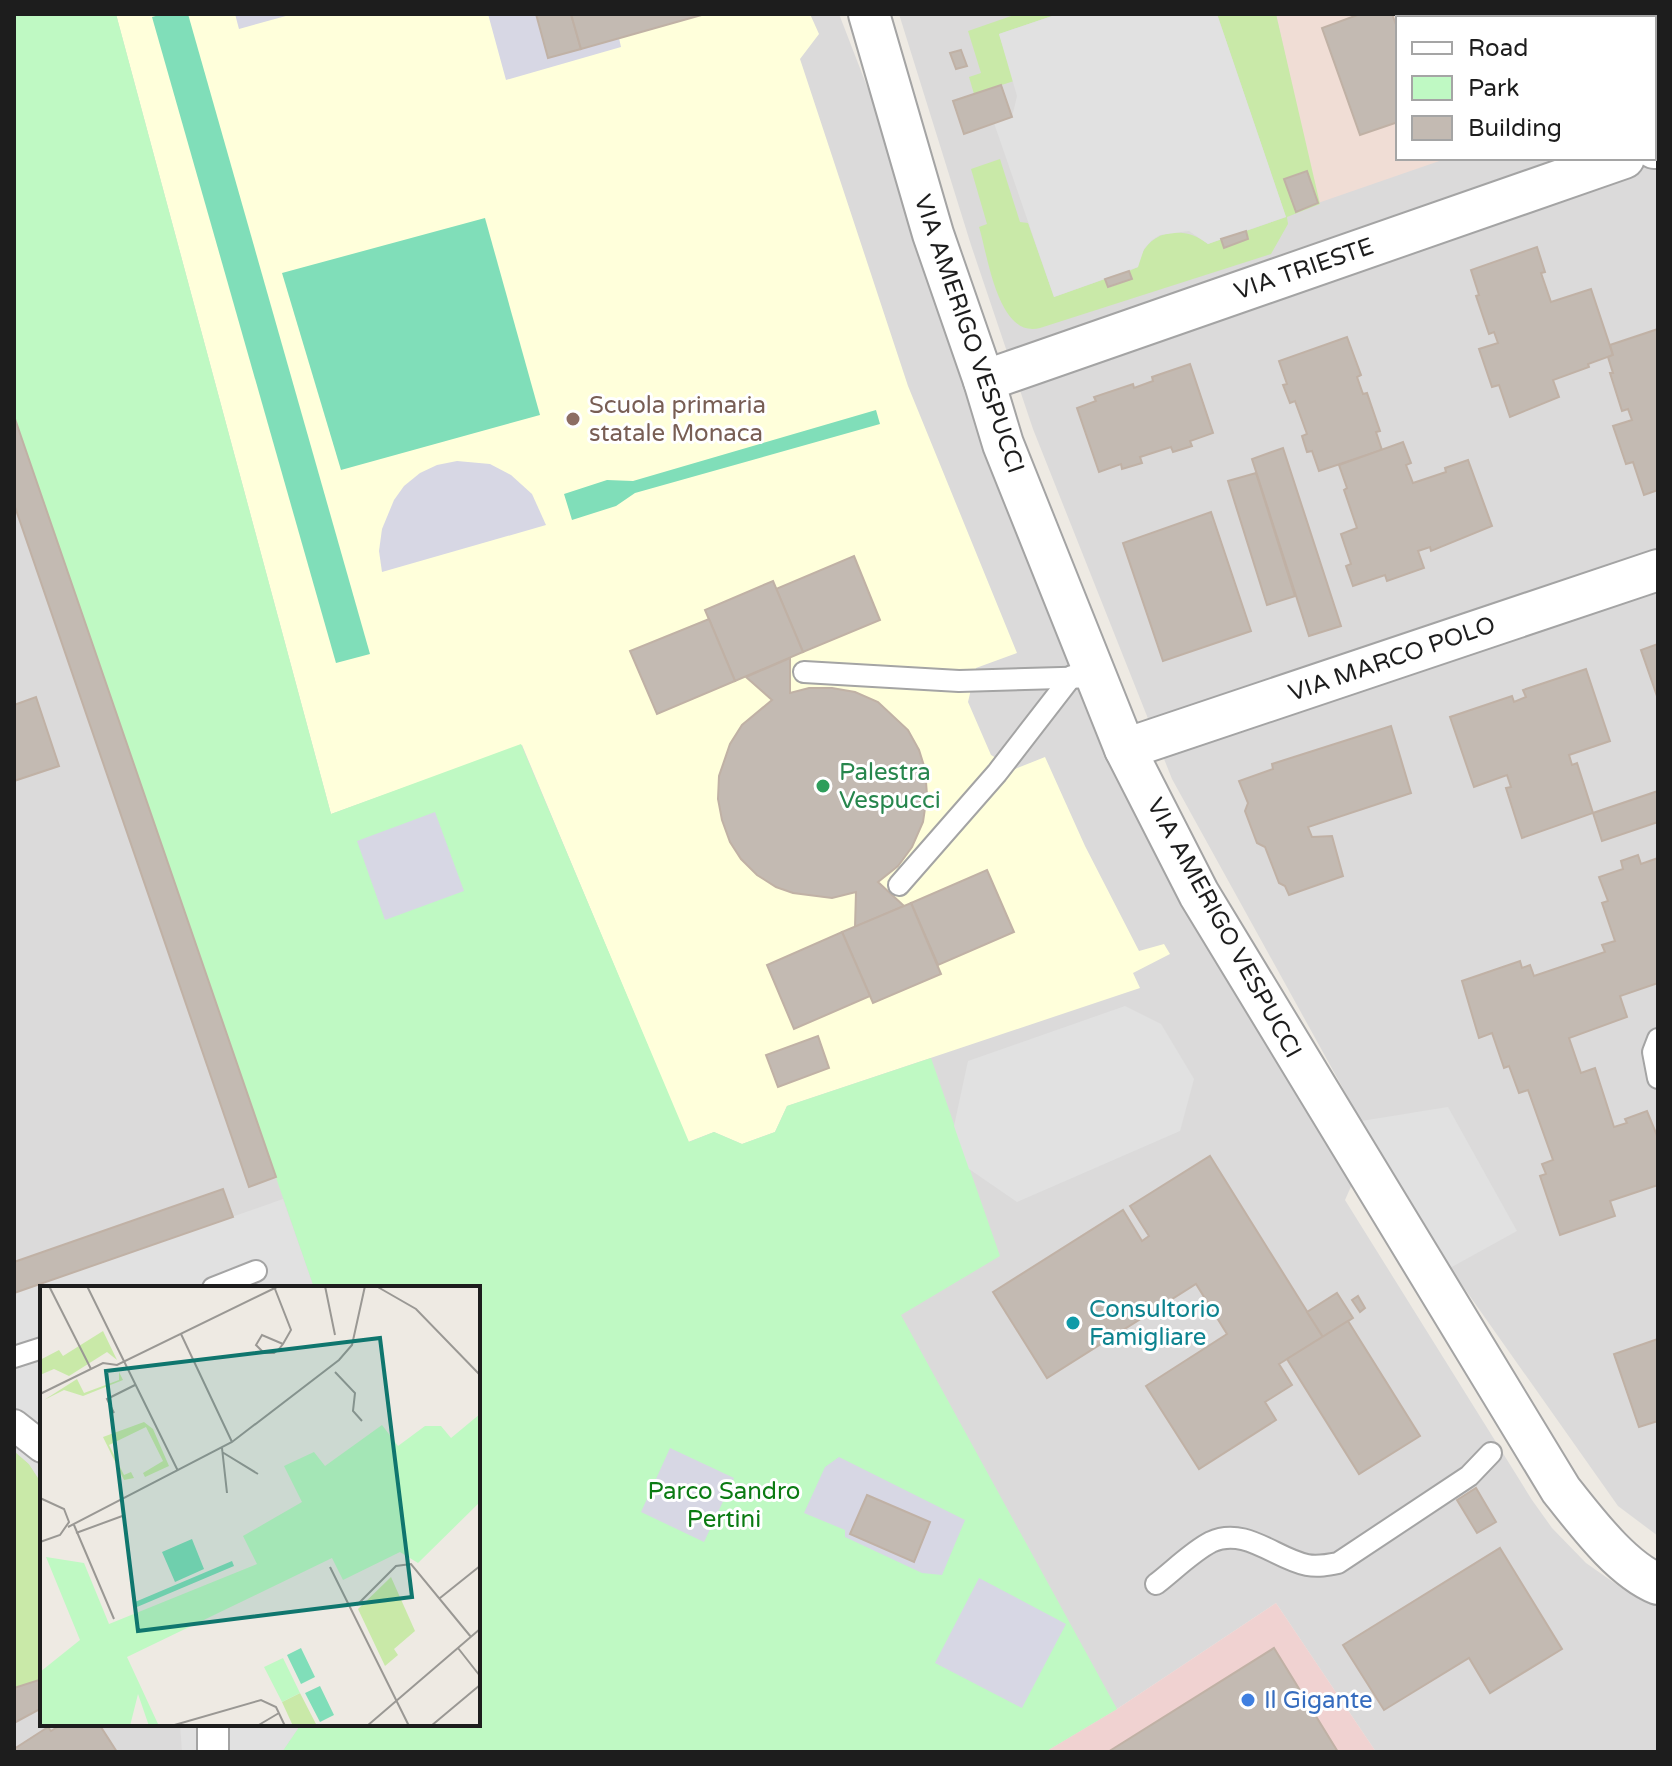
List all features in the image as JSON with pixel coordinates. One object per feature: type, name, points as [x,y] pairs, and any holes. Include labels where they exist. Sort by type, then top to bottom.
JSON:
[{"type":"street","name":"VIA AMERIGO VESPUCCI","points":[[869,14],[933,234],[1084,676],[1199,894],[1561,1490],[1603,1541],[1648,1580],[1658,1584]]},
{"type":"street","name":"VIA TRIESTE","points":[[984,381],[1560,168],[1611,160]]},
{"type":"street","name":"VIA MARCO POLO","points":[[1125,749],[1658,570]]},
{"type":"street","points":[[14,1425],[40,1445]]},
{"type":"street","points":[[213,1726],[213,1752]]},
{"type":"lane","points":[[804,672],[959,681],[1084,676]]},
{"type":"lane","points":[[899,885],[1084,676]]},
{"type":"lane","points":[[1658,1039],[1653,1052],[1658,1078]]},
{"type":"lane","points":[[218,1286],[256,1271]]},
{"type":"lane","points":[[14,1357],[40,1349]]},
{"type":"lane","points":[[1156,1584],[1212,1542],[1228,1538],[1247,1540],[1304,1564],[1320,1566],[1338,1563],[1469,1476],[1491,1453]]},
{"type":"shaded area","points":[[14,14],[839,14],[897,164],[967,387],[1353,1182],[1345,1200],[1552,1528],[1586,1563],[1623,1589],[1658,1606],[1658,1752],[1376,1752],[1276,1603],[1117,1709],[1045,1752],[14,1752]]},
{"type":"shaded area","points":[[116,14],[810,14],[819,34],[800,59],[908,386],[1017,653],[976,668],[968,702],[991,755],[1015,769],[1045,757],[1085,846],[1139,951],[1164,944],[1170,954],[1133,973],[1140,988],[787,1106],[775,1132],[742,1144],[714,1132],[688,1142],[522,745],[331,814]]},
{"type":"shaded area","points":[[235,14],[293,14],[239,29]]},
{"type":"shaded area","points":[[488,14],[536,14],[549,58],[619,38],[621,47],[506,80]]},
{"type":"shaded area","points":[[899,14],[1658,14],[1658,1536],[1618,1506],[1450,1268],[1361,1121],[1172,779],[1033,429],[971,245]]},
{"type":"shaded area","points":[[1058,14],[1217,14],[1286,217],[1208,244],[1189,231],[1160,235],[1144,249],[1138,267],[1054,297],[994,123],[1012,117],[1017,96],[999,34]]},
{"type":"shaded area","points":[[1276,14],[1578,14],[1396,16],[1396,160],[1442,160],[1318,203]]},
{"type":"shaded area","points":[[457,461],[490,464],[511,475],[532,494],[546,525],[382,572],[379,551],[382,529],[394,500],[404,486],[420,473]]},
{"type":"shaded area","points":[[435,812],[464,891],[385,920],[357,841]]},
{"type":"shaded area","points":[[1125,1006],[1161,1024],[1194,1079],[1180,1131],[1017,1202],[969,1169],[954,1126],[968,1061]]},
{"type":"shaded area","points":[[1448,1107],[1517,1231],[1450,1268],[1361,1121]]},
{"type":"shaded area","points":[[283,1199],[313,1286],[40,1286],[40,1481],[29,1464],[14,1451],[14,1293]]},
{"type":"shaded area","points":[[670,1448],[734,1478],[704,1542],[641,1512]]},
{"type":"shaded area","points":[[839,1457],[965,1520],[942,1575],[922,1573],[845,1537],[845,1530],[804,1513],[825,1467]]},
{"type":"shaded area","points":[[979,1578],[1066,1624],[1022,1708],[935,1663]]},
{"type":"shaded area","points":[[1276,1603],[1376,1752],[1045,1752],[1117,1709]]},
{"type":"shaded area","points":[[180,1726],[300,1726],[282,1752],[182,1752]]},
{"type":"green space","name":"Parco Sandro Pertini","points":[[14,14],[116,14],[331,814],[521,744],[689,1142],[714,1132],[742,1144],[775,1132],[787,1106],[931,1058],[1000,1256],[901,1315],[1117,1709],[1045,1752],[282,1752],[300,1726],[480,1726],[480,1286],[313,1286],[14,416]]},
{"type":"green space","points":[[188,14],[370,654],[336,663],[152,17]]},
{"type":"green space","points":[[1017,14],[1058,14],[999,34],[1014,81],[974,94],[969,77],[981,73],[968,31]]},
{"type":"green space","points":[[1217,14],[1276,14],[1320,204],[1287,217],[1288,224],[1271,254],[1040,328],[1026,328],[1014,321],[1005,309],[991,275],[979,227],[987,224],[971,169],[1000,159],[1020,222],[1028,223],[1054,297],[1105,279],[1108,288],[1132,279],[1129,271],[1138,267],[1147,245],[1165,234],[1187,234],[1208,244],[1221,239],[1224,248],[1249,239],[1246,231],[1286,217]]},
{"type":"green space","points":[[485,218],[540,415],[341,470],[282,273]]},
{"type":"green space","points":[[876,410],[880,424],[635,493],[616,506],[572,520],[564,494],[607,480],[633,481]]},
{"type":"green space","points":[[14,1451],[29,1464],[40,1481],[40,1680],[14,1688]]},
{"type":"building","points":[[536,14],[571,14],[581,49],[548,58]]},
{"type":"building","points":[[571,14],[705,14],[581,49]]},
{"type":"building","points":[[1360,14],[1392,14],[1396,25],[1396,123],[1360,135],[1322,28]]},
{"type":"building","points":[[961,50],[967,66],[956,69],[950,53]]},
{"type":"building","points":[[1001,85],[1012,117],[964,134],[953,101]]},
{"type":"building","points":[[1307,171],[1318,203],[1296,212],[1284,179]]},
{"type":"building","points":[[1246,231],[1248,239],[1224,248],[1221,239]]},
{"type":"building","points":[[1537,247],[1545,272],[1541,273],[1551,302],[1591,289],[1613,355],[1553,380],[1559,397],[1510,417],[1499,385],[1492,387],[1479,349],[1498,343],[1494,332],[1489,334],[1471,270]]},
{"type":"building","points":[[1129,271],[1132,279],[1108,287],[1105,279]]},
{"type":"building","points":[[1658,329],[1658,490],[1644,495],[1633,462],[1626,464],[1613,426],[1632,420],[1628,409],[1622,411],[1608,357],[1613,355],[1610,345]]},
{"type":"building","points":[[1347,337],[1361,375],[1357,377],[1363,394],[1367,393],[1380,431],[1376,432],[1382,450],[1319,471],[1312,451],[1307,452],[1302,436],[1307,434],[1295,401],[1290,403],[1283,385],[1287,384],[1279,361]]},
{"type":"building","points":[[1190,364],[1213,433],[1190,441],[1192,446],[1173,452],[1171,447],[1140,457],[1142,463],[1122,469],[1121,464],[1099,472],[1077,408],[1096,401],[1094,397],[1133,384],[1134,388],[1153,381],[1152,377]]},
{"type":"building","points":[[14,416],[276,1177],[249,1187],[14,504]]},
{"type":"building","points":[[1403,442],[1411,463],[1406,465],[1413,483],[1446,472],[1445,468],[1468,460],[1492,526],[1431,551],[1430,547],[1418,551],[1424,568],[1387,581],[1385,575],[1353,586],[1346,566],[1351,564],[1341,534],[1357,528],[1339,465]]},
{"type":"building","points":[[1283,448],[1341,626],[1309,636],[1252,459]]},
{"type":"building","points":[[1256,473],[1295,596],[1267,605],[1228,481]]},
{"type":"building","points":[[1211,512],[1251,631],[1163,661],[1123,543]]},
{"type":"building","points":[[854,556],[880,620],[803,652],[776,589]]},
{"type":"building","points":[[773,581],[803,652],[735,681],[705,610]]},
{"type":"building","points":[[709,619],[735,681],[657,714],[630,651]]},
{"type":"building","points":[[1658,644],[1658,699],[1641,650]]},
{"type":"building","name":"Palestra Vespucci","points":[[790,658],[790,693],[809,688],[832,688],[855,692],[878,702],[908,730],[925,769],[927,795],[923,822],[912,847],[898,866],[878,882],[904,906],[855,927],[856,892],[832,898],[793,893],[776,887],[757,875],[741,859],[730,842],[722,820],[718,799],[719,776],[730,744],[742,725],[772,700],[746,677]]},
{"type":"building","points":[[1586,669],[1610,741],[1569,755],[1572,765],[1577,763],[1593,813],[1522,838],[1506,788],[1511,787],[1507,775],[1474,787],[1450,717],[1512,696],[1514,702],[1526,697],[1523,690]]},
{"type":"building","points":[[36,697],[59,766],[14,781],[14,705]]},
{"type":"building","points":[[1391,726],[1411,793],[1308,827],[1312,837],[1332,836],[1343,876],[1289,895],[1285,886],[1279,883],[1265,847],[1257,843],[1245,811],[1248,803],[1239,781],[1273,769],[1272,764]]},
{"type":"building","points":[[1658,791],[1658,822],[1602,841],[1593,813]]},
{"type":"building","points":[[1638,855],[1641,864],[1658,858],[1658,983],[1620,996],[1627,1017],[1569,1038],[1581,1073],[1595,1068],[1614,1127],[1647,1111],[1658,1138],[1658,1185],[1610,1201],[1615,1216],[1560,1235],[1540,1176],[1546,1174],[1542,1164],[1553,1160],[1528,1090],[1519,1093],[1509,1066],[1504,1068],[1492,1033],[1479,1038],[1462,981],[1520,961],[1522,968],[1530,965],[1534,976],[1605,952],[1602,945],[1615,941],[1602,903],[1608,901],[1599,877],[1623,869],[1621,861]]},
{"type":"building","points":[[987,870],[1014,932],[938,965],[911,903]]},
{"type":"building","points":[[911,903],[941,974],[873,1003],[842,932]]},
{"type":"building","points":[[842,932],[870,996],[794,1029],[767,965]]},
{"type":"building","points":[[818,1036],[829,1068],[778,1087],[766,1055]]},
{"type":"building","name":"Consultorio Famigliare","points":[[1210,1156],[1323,1337],[1279,1364],[1292,1385],[1265,1402],[1276,1420],[1199,1469],[1146,1386],[1227,1334],[1196,1284],[1047,1378],[993,1292],[1123,1210],[1142,1241],[1149,1236],[1130,1206]]},
{"type":"building","points":[[223,1189],[233,1217],[14,1293],[14,1262]]},
{"type":"building","points":[[1337,1293],[1353,1318],[1323,1337],[1307,1312]]},
{"type":"building","points":[[1358,1296],[1365,1308],[1360,1312],[1352,1300]]},
{"type":"building","points":[[1348,1321],[1420,1436],[1359,1474],[1287,1359]]},
{"type":"building","points":[[1658,1339],[1658,1421],[1639,1427],[1614,1354]]},
{"type":"building","points":[[1476,1488],[1496,1522],[1477,1533],[1457,1500]]},
{"type":"building","points":[[867,1495],[930,1522],[914,1562],[850,1534]]},
{"type":"building","points":[[1500,1548],[1562,1649],[1490,1693],[1469,1658],[1384,1710],[1343,1645]]},
{"type":"building","name":"Il Gigante","points":[[1274,1648],[1338,1752],[1108,1752]]},
{"type":"building","points":[[40,1680],[40,1709],[14,1723],[14,1688]]},
{"type":"building","points":[[59,1726],[100,1726],[117,1752],[14,1752],[14,1749],[48,1727],[51,1731]]},
{"type":"place","name":"Scuola primaria statale Monaca","points":[[573,419]]},
{"type":"place","name":"Palestra Vespucci","points":[[823,786]]},
{"type":"place","name":"Consultorio Famigliare","points":[[1073,1323]]},
{"type":"place","name":"Il Gigante","points":[[1248,1700]]}]
